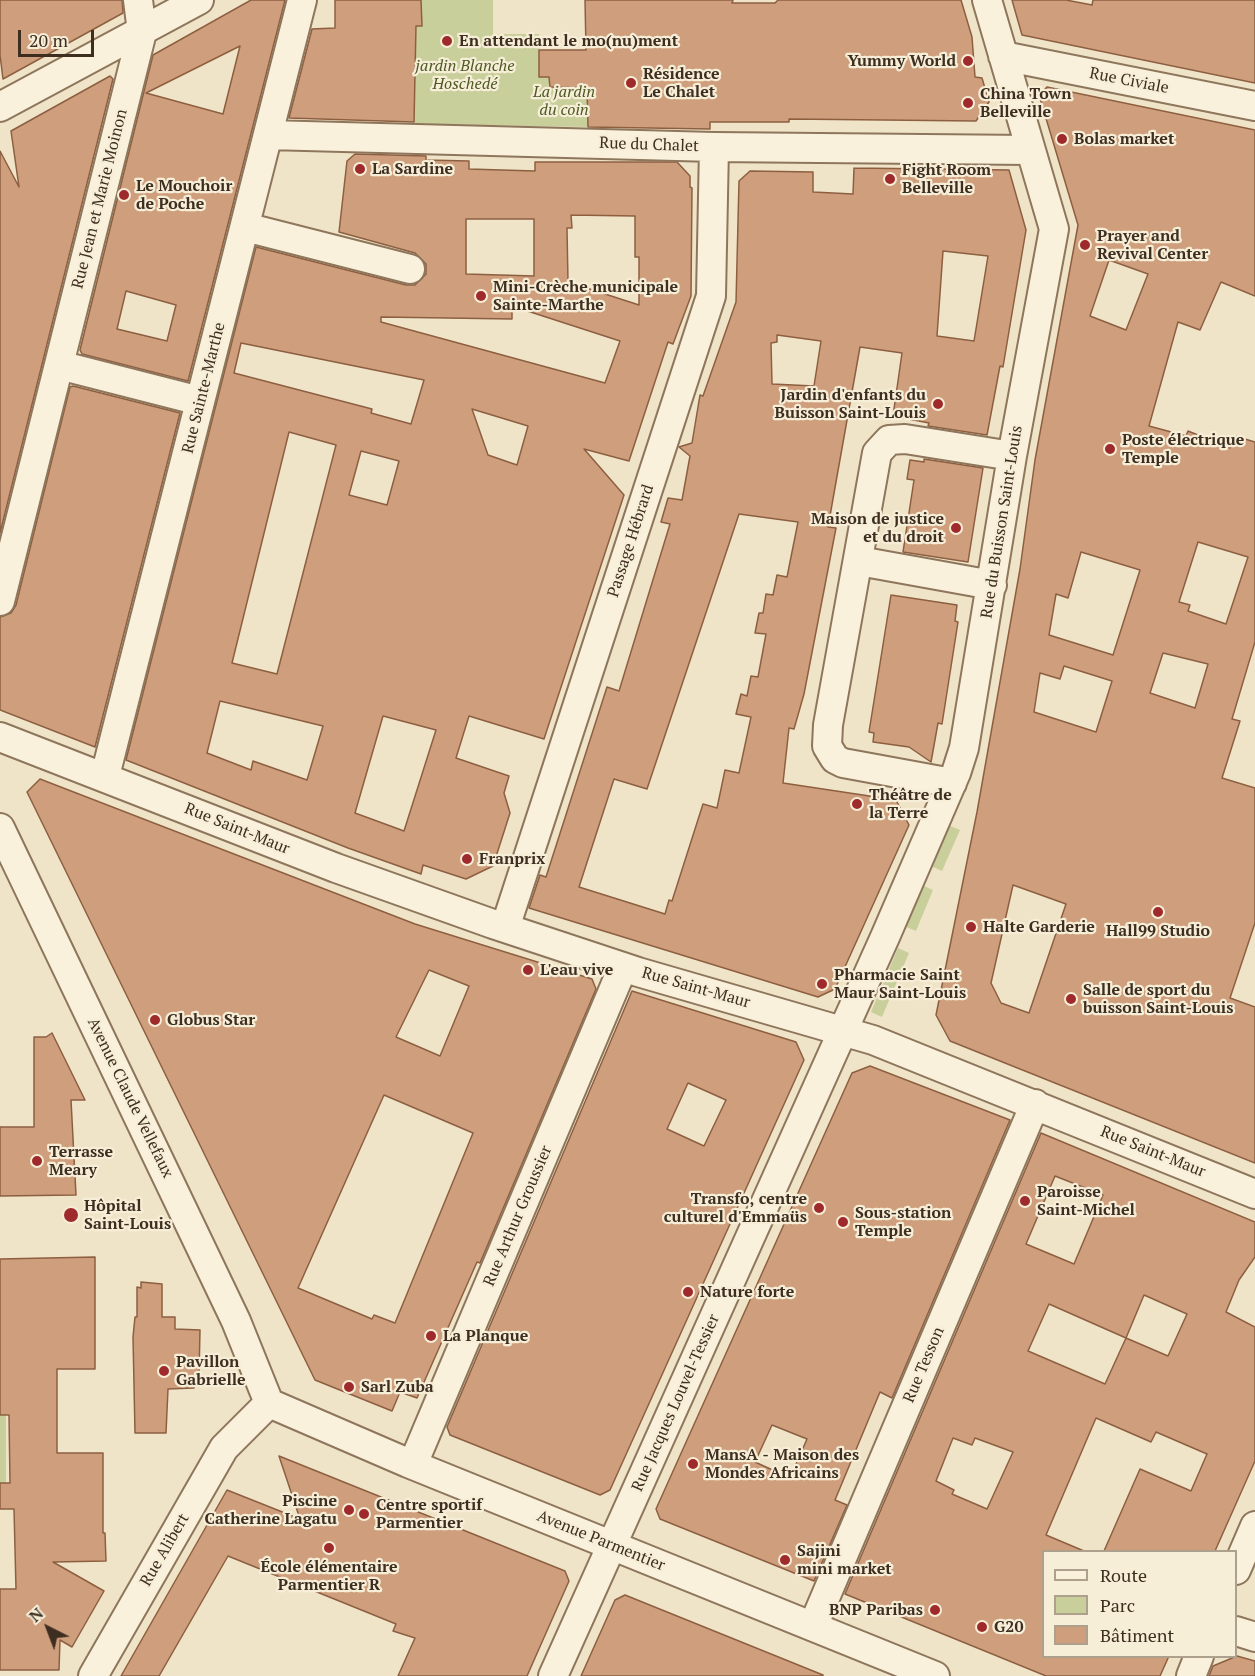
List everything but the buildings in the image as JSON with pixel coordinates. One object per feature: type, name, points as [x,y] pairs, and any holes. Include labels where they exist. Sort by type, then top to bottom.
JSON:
[{"type":"street","points":[[138,0],[142,32]]},
{"type":"street","points":[[0,107],[199,0]]},
{"type":"street","name":"Rue Sainte-Marthe","points":[[105,776],[302,0]]},
{"type":"street","name":"Rue du Buisson Saint-Louis","points":[[843,1030],[952,783],[964,748],[1012,456],[1054,229],[1029,150],[987,0]]},
{"type":"street","name":"Rue Jean et Marie Moinon","points":[[0,601],[142,32]]},
{"type":"street","name":"Rue Civiale","points":[[1003,56],[1255,106]]},
{"type":"street","name":"Rue du Chalet","points":[[268,135],[714,147],[1029,150]]},
{"type":"street","name":"Passage Hébrard","points":[[505,928],[711,296],[714,147]]},
{"type":"street","points":[[244,227],[410,268]]},
{"type":"street","points":[[59,365],[200,401]]},
{"type":"street","points":[[952,783],[843,763],[830,753],[826,740],[877,453],[889,440],[905,439],[1012,456]]},
{"type":"street","points":[[859,561],[992,585]]},
{"type":"street","name":"Rue Saint-Maur","points":[[0,737],[105,776],[336,868],[505,928],[623,967],[873,1040],[1255,1194]]},
{"type":"street","name":"Avenue Claude Vellefaux","points":[[0,828],[236,1320],[269,1403]]},
{"type":"street","name":"Rue Arthur Groussier","points":[[413,1464],[623,967]]},
{"type":"street","name":"Rue Jacques Louvel-Tessier","points":[[553,1676],[843,1030]]},
{"type":"street","name":"Rue Tesson","points":[[813,1626],[1035,1104]]},
{"type":"street","name":"Avenue Parmentier","points":[[269,1403],[413,1464],[935,1676]]},
{"type":"street","name":"Rue Alibert","points":[[93,1676],[224,1448],[269,1403]]},
{"type":"street","points":[[1237,1568],[1255,1526]]},
{"type":"street","points":[[1237,1631],[1255,1637]]},
{"type":"street","points":[[1191,1676],[1198,1658]]},
{"type":"green space","name":"jardin Blanche Hoschedé","points":[[421,0],[493,0],[493,34],[539,34],[539,77],[587,76],[588,127],[414,124],[415,26]]},
{"type":"green space","points":[[948,825],[960,830],[942,871],[931,866]]},
{"type":"green space","points":[[922,885],[933,890],[916,931],[904,926]]},
{"type":"green space","points":[[898,948],[909,953],[882,1017],[871,1012]]},
{"type":"green space","points":[[0,1415],[6,1415],[6,1483],[0,1483]]},
{"type":"place","name":"En attendant le mo(nu)ment","points":[[447,41]]},
{"type":"place","name":"Yummy World","points":[[968,61]]},
{"type":"place","name":"Résidence Le Chalet","points":[[631,83]]},
{"type":"place","name":"China Town Belleville","points":[[968,103]]},
{"type":"place","name":"Bolas market","points":[[1062,139]]},
{"type":"place","name":"La Sardine","points":[[360,169]]},
{"type":"place","name":"Fight Room Belleville","points":[[890,179]]},
{"type":"place","name":"Le Mouchoir de Poche","points":[[124,195]]},
{"type":"place","name":"Prayer and Revival Center","points":[[1085,245]]},
{"type":"place","name":"Mini-Crèche municipale Sainte-Marthe","points":[[481,296]]},
{"type":"place","name":"Jardin d'enfants du Buisson Saint-Louis","points":[[938,404]]},
{"type":"place","name":"Poste électrique Temple","points":[[1110,449]]},
{"type":"place","name":"Maison de justice et du droit","points":[[956,528]]},
{"type":"place","name":"Théâtre de la Terre","points":[[857,804]]},
{"type":"place","name":"Franprix","points":[[467,859]]},
{"type":"place","name":"Hall99 Studio","points":[[1158,912]]},
{"type":"place","name":"Halte Garderie","points":[[971,927]]},
{"type":"place","name":"L'eau vive","points":[[528,970]]},
{"type":"place","name":"Pharmacie Saint Maur Saint-Louis","points":[[822,984]]},
{"type":"place","name":"Salle de sport du buisson Saint-Louis","points":[[1071,999]]},
{"type":"place","name":"Globus Star","points":[[155,1020]]},
{"type":"place","name":"Terrasse Meary","points":[[37,1161]]},
{"type":"place","name":"Paroisse Saint-Michel","points":[[1025,1201]]},
{"type":"place","name":"Transfo, centre culturel d'Emmaüs","points":[[819,1208]]},
{"type":"place","name":"Hôpital Saint-Louis","points":[[71,1215]]},
{"type":"place","name":"Sous-station Temple","points":[[843,1222]]},
{"type":"place","name":"Nature forte","points":[[688,1292]]},
{"type":"place","name":"La Planque","points":[[431,1336]]},
{"type":"place","name":"Pavillon Gabrielle","points":[[164,1371]]},
{"type":"place","name":"Sarl Zuba","points":[[349,1387]]},
{"type":"place","name":"MansA - Maison des Mondes Africains","points":[[693,1464]]},
{"type":"place","name":"Piscine Catherine Lagatu","points":[[349,1510]]},
{"type":"place","name":"Centre sportif Parmentier","points":[[364,1514]]},
{"type":"place","name":"École élémentaire Parmentier R","points":[[329,1548]]},
{"type":"place","name":"Sajini mini market","points":[[785,1560]]},
{"type":"place","name":"BNP Paribas","points":[[935,1610]]},
{"type":"place","name":"G20","points":[[982,1627]]},
{"type":"park label","name":"La jardin du coin","points":[[564,101]]}]
